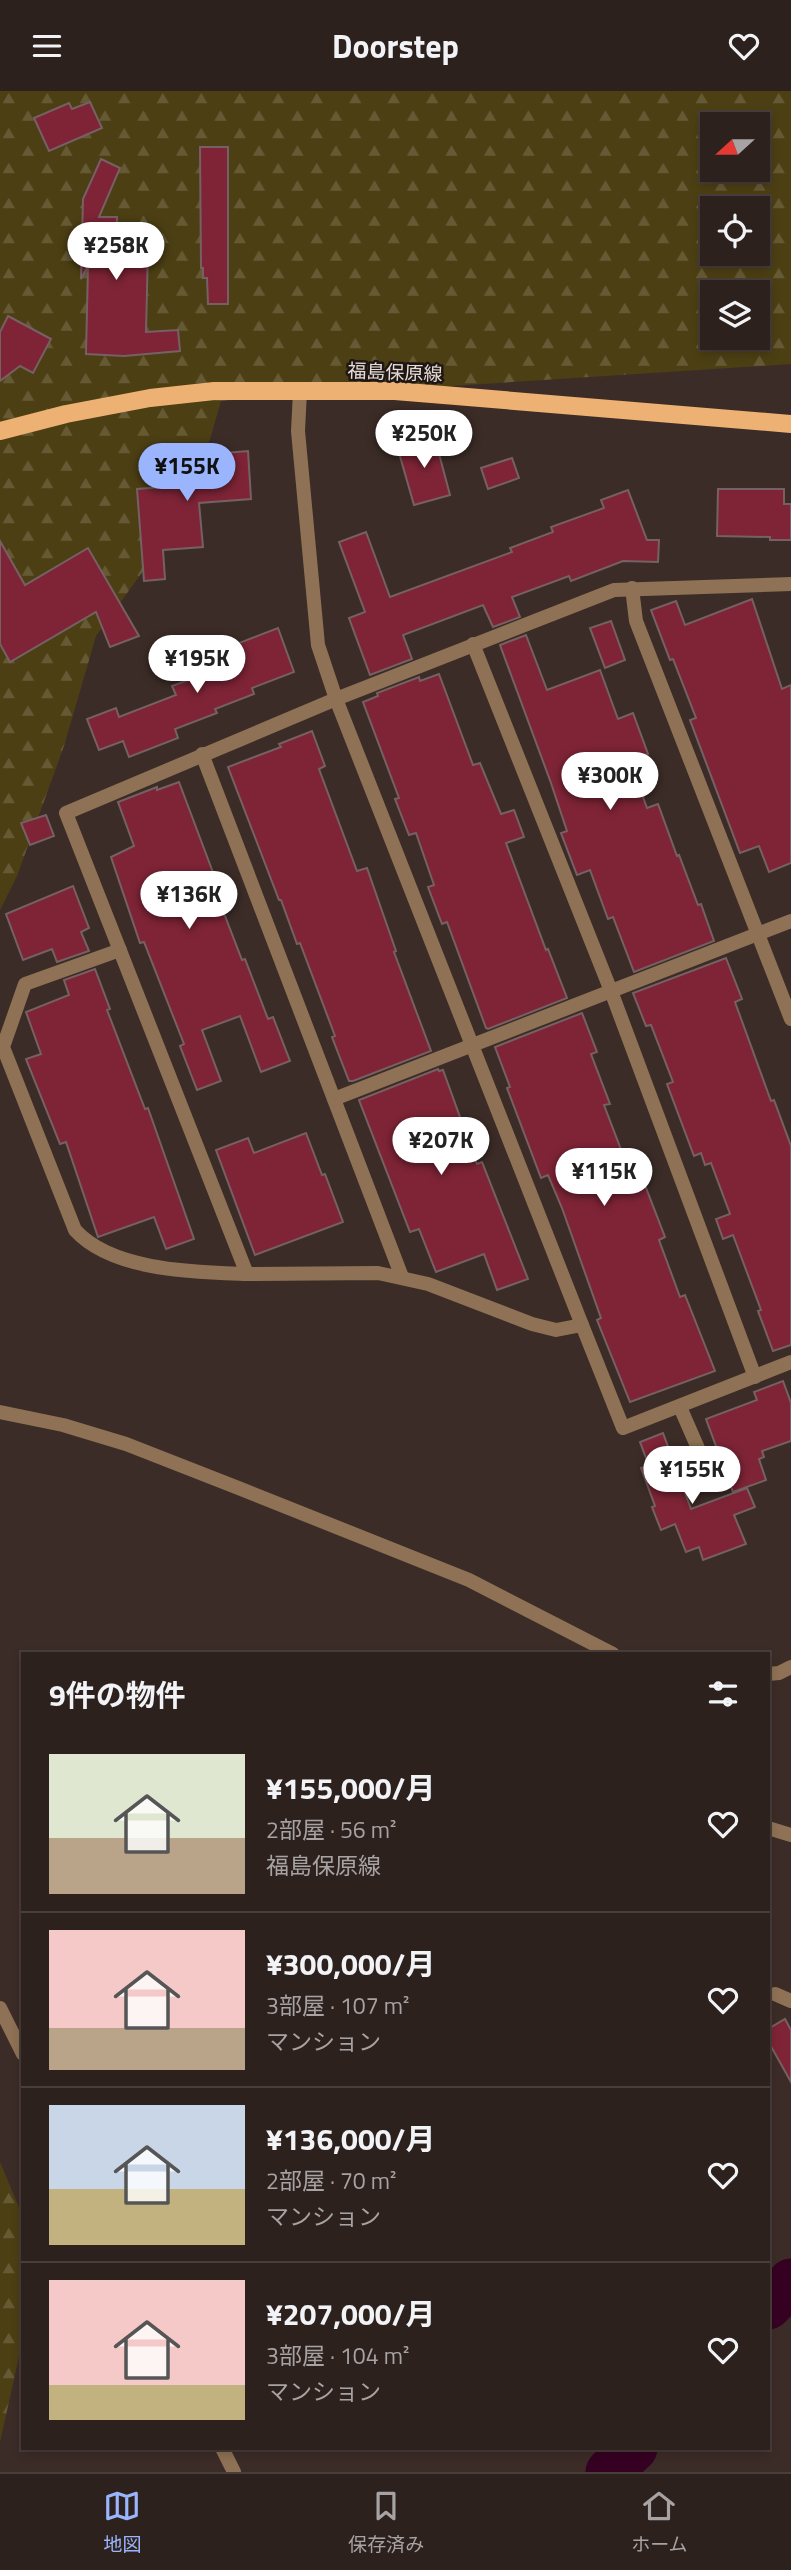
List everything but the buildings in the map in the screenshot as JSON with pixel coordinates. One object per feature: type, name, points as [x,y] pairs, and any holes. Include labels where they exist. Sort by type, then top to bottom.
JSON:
[{"type":"main road","name":"福島保原線","points":[[0,431],[66,414],[150,398],[214,391],[395,391],[791,423]]},
{"type":"street","points":[[300,391],[298,431],[318,645],[336,699],[623,1428],[791,1362]]},
{"type":"street","points":[[247,1274],[66,813],[336,699],[614,590],[791,584]]},
{"type":"street","points":[[632,588],[636,621],[791,1019]]},
{"type":"street","points":[[473,644],[611,991],[755,1377]]},
{"type":"street","points":[[202,754],[401,1277]]},
{"type":"street","points":[[334,1099],[791,921]]},
{"type":"street","points":[[120,950],[25,984],[3,1047],[75,1230],[88,1244],[111,1254],[165,1268],[247,1274],[378,1273],[429,1284],[532,1324],[556,1330],[582,1325]]},
{"type":"street","points":[[680,1407],[711,1478]]},
{"type":"street","points":[[0,1412],[63,1425],[126,1444],[253,1493],[468,1580],[609,1652]]},
{"type":"street","points":[[770,1674],[791,1667]]},
{"type":"street","points":[[770,1829],[791,1835]]},
{"type":"street","points":[[775,1994],[791,2001]]},
{"type":"street","points":[[0,2008],[21,2050]]},
{"type":"street","points":[[223,2450],[234,2472]]},
{"type":"green space","points":[[0,91],[791,91],[791,364],[221,401],[191,505],[96,636],[64,746],[17,876],[0,910]]},
{"type":"green space","points":[[0,2162],[21,2212],[21,2307],[20,2352],[0,2442]]},
{"type":"waterway","points":[[770,2304],[791,2282]]},
{"type":"waterway","points":[[609,2472],[632,2450]]}]
